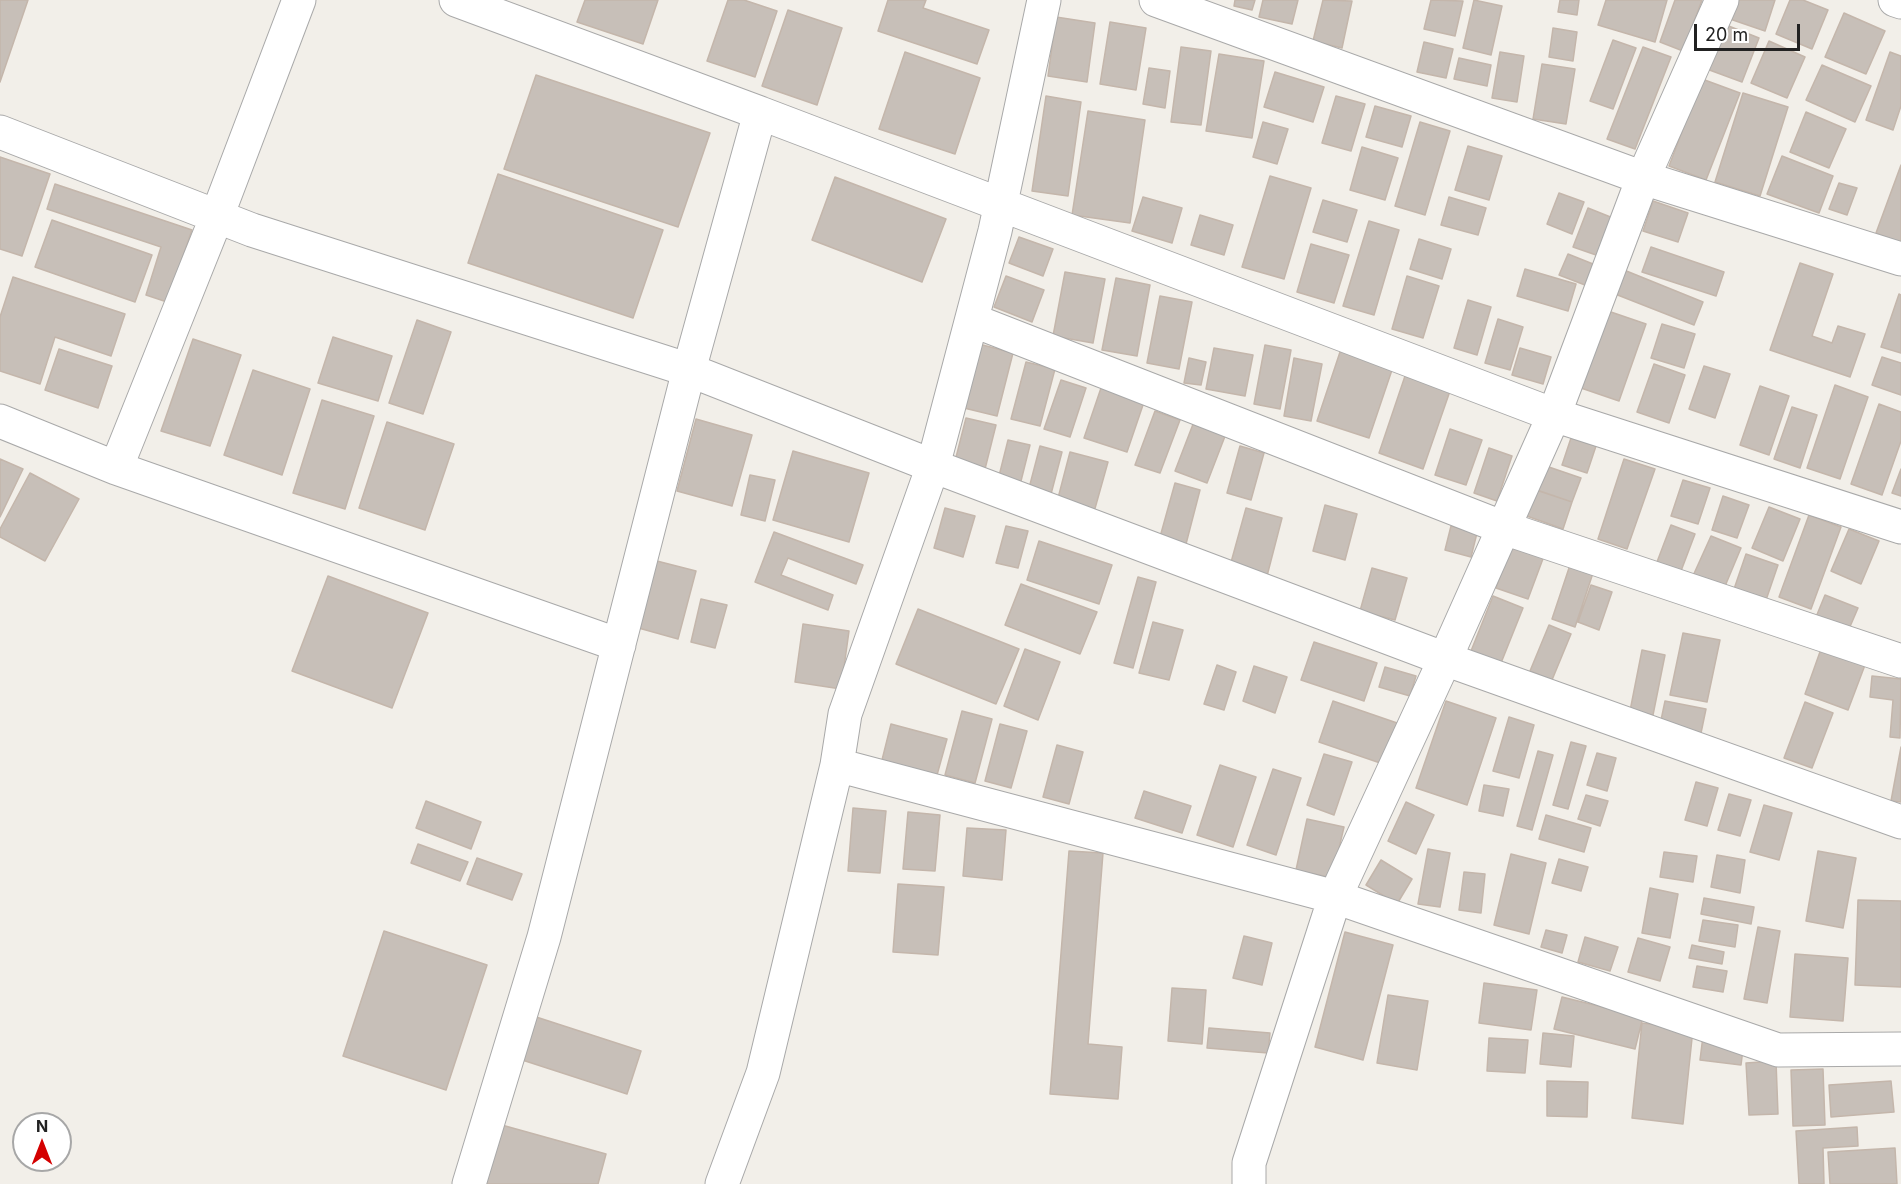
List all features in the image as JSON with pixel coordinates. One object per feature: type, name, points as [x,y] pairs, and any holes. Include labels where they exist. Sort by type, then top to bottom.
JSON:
[{"type":"street","points":[[116,468],[217,216],[299,0]]},
{"type":"street","points":[[456,0],[1001,204],[1554,415],[1901,526]]},
{"type":"street","points":[[722,1184],[763,1072],[837,765],[845,714],[933,466],[1001,204],[1044,0]]},
{"type":"street","points":[[1156,0],[1643,178],[1901,259]]},
{"type":"street","points":[[1249,1184],[1249,1163],[1335,897],[1554,415],[1643,178],[1722,0]]},
{"type":"street","points":[[1895,0],[1901,2]]},
{"type":"street","points":[[469,1184],[544,937],[689,370],[760,113]]},
{"type":"street","points":[[0,132],[252,230],[689,370],[933,466],[1445,659],[1901,822]]},
{"type":"street","points":[[972,320],[1504,528],[1901,661]]},
{"type":"street","points":[[0,421],[116,468],[619,645]]},
{"type":"street","points":[[837,765],[1335,897],[1778,1050],[1901,1049]]},
{"type":"building","points":[[0,0],[28,0],[0,82]]},
{"type":"building","points":[[585,0],[658,0],[643,44],[577,22]]},
{"type":"building","points":[[728,0],[744,0],[777,11],[755,77],[707,61]]},
{"type":"building","points":[[888,0],[926,0],[923,8],[989,30],[977,64],[878,31]]},
{"type":"building","points":[[1235,0],[1255,0],[1252,10],[1234,6]]},
{"type":"building","points":[[1263,0],[1298,0],[1292,24],[1259,17]]},
{"type":"building","points":[[1323,0],[1352,1],[1342,48],[1313,41]]},
{"type":"building","points":[[1431,0],[1463,1],[1455,36],[1424,29]]},
{"type":"building","points":[[1474,0],[1502,6],[1491,55],[1463,48]]},
{"type":"building","points":[[1560,0],[1579,0],[1577,15],[1558,12]]},
{"type":"building","points":[[1606,0],[1667,0],[1655,42],[1598,25]]},
{"type":"building","points":[[1675,0],[1702,0],[1683,51],[1660,42]]},
{"type":"building","points":[[1733,0],[1775,0],[1765,31],[1727,18]]},
{"type":"building","points":[[1790,0],[1803,0],[1828,10],[1812,49],[1776,34]]},
{"type":"building","points":[[788,10],[842,28],[817,105],[762,86]]},
{"type":"building","points":[[1844,13],[1885,31],[1866,74],[1825,57]]},
{"type":"building","points":[[1056,17],[1095,23],[1087,82],[1048,76]]},
{"type":"building","points":[[1110,22],[1146,28],[1136,90],[1100,84]]},
{"type":"building","points":[[1721,23],[1759,38],[1742,82],[1704,68]]},
{"type":"building","points":[[1553,28],[1577,32],[1573,61],[1549,57]]},
{"type":"building","points":[[1613,40],[1636,48],[1613,109],[1590,101]]},
{"type":"building","points":[[1769,41],[1805,57],[1787,98],[1751,83]]},
{"type":"building","points":[[1424,42],[1453,49],[1446,78],[1417,72]]},
{"type":"building","points":[[1181,47],[1211,51],[1201,125],[1171,122]]},
{"type":"building","points":[[1643,47],[1671,57],[1635,149],[1607,139]]},
{"type":"building","points":[[905,52],[980,78],[955,154],[879,129]]},
{"type":"building","points":[[1500,52],[1524,56],[1517,102],[1492,98]]},
{"type":"building","points":[[1890,52],[1901,56],[1901,106],[1893,130],[1866,120]]},
{"type":"building","points":[[1219,54],[1264,61],[1252,138],[1206,131]]},
{"type":"building","points":[[1459,58],[1491,65],[1487,86],[1454,79]]},
{"type":"building","points":[[1542,64],[1575,69],[1566,124],[1533,119]]},
{"type":"building","points":[[1822,65],[1871,86],[1855,122],[1806,100]]},
{"type":"building","points":[[1149,68],[1170,71],[1165,108],[1143,104]]},
{"type":"building","points":[[1275,72],[1324,87],[1313,122],[1264,107]]},
{"type":"building","points":[[536,75],[710,133],[678,227],[504,169]]},
{"type":"building","points":[[1702,79],[1740,93],[1706,180],[1669,166]]},
{"type":"building","points":[[1743,93],[1788,107],[1760,196],[1715,182]]},
{"type":"building","points":[[1046,96],[1081,102],[1068,196],[1032,191]]},
{"type":"building","points":[[1336,96],[1365,104],[1351,151],[1322,143]]},
{"type":"building","points":[[1375,106],[1411,116],[1402,147],[1366,137]]},
{"type":"building","points":[[1088,111],[1145,120],[1130,223],[1072,215]]},
{"type":"building","points":[[1806,112],[1846,129],[1829,168],[1790,152]]},
{"type":"building","points":[[1263,122],[1288,129],[1277,164],[1253,157]]},
{"type":"building","points":[[1420,122],[1450,131],[1425,215],[1395,206]]},
{"type":"building","points":[[1468,146],[1502,156],[1489,200],[1455,190]]},
{"type":"building","points":[[1362,147],[1398,158],[1385,200],[1350,190]]},
{"type":"building","points":[[1782,156],[1833,176],[1819,213],[1767,194]]},
{"type":"building","points":[[0,157],[50,174],[22,256],[0,249]]},
{"type":"building","points":[[1901,165],[1901,243],[1876,233]]},
{"type":"building","points":[[498,174],[663,230],[633,318],[468,263]]},
{"type":"building","points":[[1270,176],[1311,188],[1284,279],[1242,267]]},
{"type":"building","points":[[835,177],[946,219],[922,282],[812,240]]},
{"type":"building","points":[[1839,183],[1857,188],[1847,215],[1829,209]]},
{"type":"building","points":[[55,184],[192,230],[167,302],[146,295],[161,247],[47,209]]},
{"type":"building","points":[[1559,193],[1584,202],[1572,234],[1547,224]]},
{"type":"building","points":[[1143,197],[1182,208],[1172,243],[1132,231]]},
{"type":"building","points":[[1449,197],[1486,208],[1478,235],[1441,225]]},
{"type":"building","points":[[1323,200],[1357,210],[1347,242],[1313,232]]},
{"type":"building","points":[[1653,201],[1688,213],[1678,242],[1643,231]]},
{"type":"building","points":[[1588,208],[1613,218],[1599,256],[1573,247]]},
{"type":"building","points":[[1200,215],[1233,225],[1224,255],[1191,245]]},
{"type":"building","points":[[52,220],[152,255],[135,302],[35,267]]},
{"type":"building","points":[[1369,221],[1399,230],[1374,315],[1343,306]]},
{"type":"building","points":[[1019,237],[1053,249],[1043,276],[1009,263]]},
{"type":"building","points":[[1419,239],[1451,249],[1442,279],[1410,269]]},
{"type":"building","points":[[1311,244],[1349,255],[1334,303],[1297,292]]},
{"type":"building","points":[[1651,247],[1724,272],[1716,296],[1642,272]]},
{"type":"building","points":[[1568,254],[1593,264],[1585,285],[1559,275]]},
{"type":"building","points":[[1800,263],[1833,274],[1812,336],[1832,343],[1838,326],[1865,334],[1850,377],[1770,350]]},
{"type":"building","points":[[1619,268],[1703,302],[1694,325],[1610,292]]},
{"type":"building","points":[[1525,269],[1576,284],[1568,311],[1517,296]]},
{"type":"building","points":[[1065,272],[1105,279],[1093,343],[1053,336]]},
{"type":"building","points":[[1006,276],[1044,290],[1032,322],[994,307]]},
{"type":"building","points":[[1407,276],[1439,286],[1423,338],[1392,329]]},
{"type":"building","points":[[13,277],[125,314],[111,356],[55,337],[40,384],[0,371],[0,317]]},
{"type":"building","points":[[1116,278],[1150,285],[1137,356],[1102,350]]},
{"type":"building","points":[[1899,294],[1901,295],[1901,353],[1881,347]]},
{"type":"building","points":[[1160,296],[1192,302],[1179,369],[1147,363]]},
{"type":"building","points":[[1468,300],[1491,307],[1477,355],[1454,348]]},
{"type":"building","points":[[1608,311],[1646,324],[1619,401],[1581,388]]},
{"type":"building","points":[[1498,319],[1523,327],[1510,370],[1485,363]]},
{"type":"building","points":[[417,320],[451,332],[423,414],[389,403]]},
{"type":"building","points":[[1662,324],[1695,334],[1684,368],[1651,358]]},
{"type":"building","points":[[333,337],[392,356],[378,401],[318,383]]},
{"type":"building","points":[[193,339],[241,355],[210,446],[161,431]]},
{"type":"building","points":[[979,344],[1013,353],[997,416],[964,408]]},
{"type":"building","points":[[1265,345],[1291,350],[1280,409],[1254,404]]},
{"type":"building","points":[[1342,346],[1394,364],[1369,438],[1317,421]]},
{"type":"building","points":[[1214,348],[1253,355],[1245,396],[1206,389]]},
{"type":"building","points":[[1520,348],[1551,357],[1543,384],[1512,375]]},
{"type":"building","points":[[59,349],[112,366],[98,408],[45,390]]},
{"type":"building","points":[[1882,357],[1901,363],[1901,395],[1872,385]]},
{"type":"building","points":[[1189,358],[1206,362],[1201,385],[1184,383]]},
{"type":"building","points":[[1294,358],[1322,364],[1311,421],[1284,416]]},
{"type":"building","points":[[1026,362],[1055,369],[1040,426],[1011,419]]},
{"type":"building","points":[[1654,364],[1685,375],[1669,423],[1637,412]]},
{"type":"building","points":[[1704,366],[1730,374],[1715,418],[1689,409]]},
{"type":"building","points":[[253,370],[310,389],[282,475],[224,455]]},
{"type":"building","points":[[1405,376],[1450,391],[1423,469],[1379,453]]},
{"type":"building","points":[[1061,380],[1086,388],[1070,437],[1044,429]]},
{"type":"building","points":[[1835,385],[1868,397],[1840,479],[1807,468]]},
{"type":"building","points":[[1760,386],[1789,396],[1769,455],[1740,445]]},
{"type":"building","points":[[1101,388],[1144,402],[1127,452],[1084,438]]},
{"type":"building","points":[[322,400],[374,416],[345,509],[293,493]]},
{"type":"building","points":[[1879,404],[1901,412],[1901,441],[1882,495],[1851,484]]},
{"type":"building","points":[[1792,407],[1817,415],[1800,468],[1774,459]]},
{"type":"building","points":[[1155,411],[1180,420],[1160,473],[1135,465]]},
{"type":"building","points":[[966,418],[996,425],[983,477],[953,469]]},
{"type":"building","points":[[696,419],[752,435],[732,506],[677,491]]},
{"type":"building","points":[[1195,419],[1227,431],[1207,483],[1175,471]]},
{"type":"building","points":[[387,422],[454,444],[425,530],[359,508]]},
{"type":"building","points":[[1450,429],[1482,440],[1466,485],[1435,475]]},
{"type":"building","points":[[1571,438],[1596,446],[1587,473],[1562,465]]},
{"type":"building","points":[[1008,440],[1030,445],[1020,485],[998,480]]},
{"type":"building","points":[[1040,446],[1062,452],[1050,498],[1028,492]]},
{"type":"building","points":[[1240,446],[1264,453],[1251,500],[1227,493]]},
{"type":"building","points":[[1489,448],[1512,456],[1497,501],[1474,493]]},
{"type":"building","points":[[793,451],[869,473],[849,542],[773,520]]},
{"type":"building","points":[[1070,452],[1108,462],[1094,512],[1057,502]]},
{"type":"building","points":[[0,459],[23,469],[0,517]]},
{"type":"building","points":[[1624,459],[1655,469],[1627,549],[1598,539]]},
{"type":"building","points":[[1543,465],[1581,478],[1572,502],[1534,489]]},
{"type":"building","points":[[1901,469],[1901,496],[1892,493]]},
{"type":"building","points":[[30,473],[79,499],[45,561],[0,537],[0,529]]},
{"type":"building","points":[[750,475],[775,480],[765,521],[741,515]]},
{"type":"building","points":[[1683,480],[1710,488],[1698,524],[1671,516]]},
{"type":"building","points":[[1175,483],[1200,490],[1186,544],[1160,537]]},
{"type":"building","points":[[1533,489],[1572,502],[1563,529],[1524,515]]},
{"type":"building","points":[[1723,496],[1749,505],[1737,538],[1712,530]]},
{"type":"building","points":[[1325,505],[1357,514],[1345,560],[1313,551]]},
{"type":"building","points":[[1769,507],[1800,519],[1783,561],[1752,548]]},
{"type":"building","points":[[945,508],[975,516],[963,557],[934,548]]},
{"type":"building","points":[[1246,508],[1282,518],[1267,576],[1230,566]]},
{"type":"building","points":[[1809,515],[1841,527],[1811,609],[1779,597]]},
{"type":"building","points":[[1671,525],[1695,534],[1681,571],[1657,562]]},
{"type":"building","points":[[1006,526],[1028,531],[1018,568],[996,563]]},
{"type":"building","points":[[1451,526],[1477,533],[1471,557],[1445,550]]},
{"type":"building","points":[[1849,529],[1879,541],[1861,584],[1831,571]]},
{"type":"building","points":[[774,532],[863,565],[856,584],[788,558],[781,575],[833,595],[828,610],[755,582]]},
{"type":"building","points":[[1711,536],[1741,548],[1723,591],[1692,578]]},
{"type":"building","points":[[1039,541],[1112,565],[1099,604],[1027,580]]},
{"type":"building","points":[[1511,545],[1544,556],[1528,599],[1496,588]]},
{"type":"building","points":[[1746,554],[1778,565],[1765,603],[1733,592]]},
{"type":"building","points":[[653,560],[696,571],[678,639],[635,627]]},
{"type":"building","points":[[1571,562],[1594,570],[1575,627],[1552,619]]},
{"type":"building","points":[[1372,568],[1407,578],[1395,620],[1360,611]]},
{"type":"building","points":[[328,576],[428,613],[392,708],[292,671]]},
{"type":"building","points":[[1138,577],[1156,582],[1133,668],[1114,663]]},
{"type":"building","points":[[1021,584],[1097,612],[1080,654],[1005,625]]},
{"type":"building","points":[[1591,585],[1612,592],[1599,630],[1578,622]]},
{"type":"building","points":[[1825,595],[1858,608],[1849,629],[1816,617]]},
{"type":"building","points":[[1493,596],[1523,608],[1501,663],[1471,651]]},
{"type":"building","points":[[701,599],[727,605],[715,648],[691,642]]},
{"type":"building","points":[[918,609],[1019,649],[996,704],[896,664]]},
{"type":"building","points":[[1153,622],[1183,630],[1169,680],[1139,673]]},
{"type":"building","points":[[803,624],[849,631],[841,689],[795,682]]},
{"type":"building","points":[[1549,625],[1571,634],[1552,680],[1530,671]]},
{"type":"building","points":[[1683,633],[1720,640],[1707,702],[1670,695]]},
{"type":"building","points":[[1314,642],[1377,663],[1364,701],[1301,680]]},
{"type":"building","points":[[1025,649],[1060,662],[1038,720],[1004,706]]},
{"type":"building","points":[[1821,649],[1865,665],[1848,710],[1805,694]]},
{"type":"building","points":[[1642,650],[1665,655],[1653,715],[1630,711]]},
{"type":"building","points":[[1217,665],[1236,672],[1224,710],[1204,704]]},
{"type":"building","points":[[1254,666],[1287,677],[1275,713],[1243,701]]},
{"type":"building","points":[[1385,667],[1416,676],[1410,696],[1379,687]]},
{"type":"building","points":[[1872,676],[1901,679],[1900,738],[1890,737],[1893,700],[1870,697]]},
{"type":"building","points":[[1333,701],[1400,724],[1386,765],[1319,742]]},
{"type":"building","points":[[1446,701],[1496,718],[1467,805],[1416,788]]},
{"type":"building","points":[[1665,701],[1706,709],[1701,733],[1660,725]]},
{"type":"building","points":[[1805,702],[1833,713],[1812,768],[1784,758]]},
{"type":"building","points":[[962,711],[992,719],[975,783],[945,775]]},
{"type":"building","points":[[1509,717],[1534,725],[1519,778],[1493,771]]},
{"type":"building","points":[[891,724],[947,739],[937,775],[882,760]]},
{"type":"building","points":[[1000,724],[1027,731],[1011,788],[985,781]]},
{"type":"building","points":[[1571,742],[1586,746],[1568,809],[1553,805]]},
{"type":"building","points":[[1057,745],[1083,752],[1069,804],[1043,797]]},
{"type":"building","points":[[1901,747],[1901,802],[1891,801]]},
{"type":"building","points":[[1538,751],[1553,755],[1532,830],[1517,826]]},
{"type":"building","points":[[1597,753],[1616,758],[1607,791],[1587,785]]},
{"type":"building","points":[[1324,754],[1352,762],[1334,815],[1307,805]]},
{"type":"building","points":[[1220,765],[1256,777],[1233,847],[1197,835]]},
{"type":"building","points":[[1273,769],[1301,778],[1276,855],[1247,845]]},
{"type":"building","points":[[1696,782],[1718,788],[1707,826],[1685,820]]},
{"type":"building","points":[[1484,785],[1509,789],[1503,816],[1479,811]]},
{"type":"building","points":[[1144,791],[1191,806],[1182,833],[1135,818]]},
{"type":"building","points":[[1729,794],[1751,800],[1740,836],[1718,830]]},
{"type":"building","points":[[1586,795],[1608,801],[1600,826],[1578,819]]},
{"type":"building","points":[[426,801],[481,822],[471,849],[416,828]]},
{"type":"building","points":[[1406,802],[1434,815],[1416,854],[1388,841]]},
{"type":"building","points":[[1764,805],[1792,813],[1779,860],[1750,852]]},
{"type":"building","points":[[853,808],[886,811],[880,873],[848,871]]},
{"type":"building","points":[[908,812],[940,815],[935,871],[903,869]]},
{"type":"building","points":[[1546,815],[1591,828],[1584,852],[1539,839]]},
{"type":"building","points":[[1307,819],[1344,827],[1332,878],[1296,870]]},
{"type":"building","points":[[967,828],[1006,830],[1002,880],[963,876]]},
{"type":"building","points":[[418,844],[468,862],[460,881],[411,863]]},
{"type":"building","points":[[1428,849],[1450,853],[1440,907],[1418,904]]},
{"type":"building","points":[[1069,851],[1103,853],[1088,1044],[1122,1047],[1118,1099],[1050,1094]]},
{"type":"building","points":[[1818,851],[1856,858],[1843,928],[1806,921]]},
{"type":"building","points":[[1664,852],[1697,856],[1693,882],[1660,877]]},
{"type":"building","points":[[1511,854],[1546,863],[1529,934],[1494,925]]},
{"type":"building","points":[[1717,855],[1745,860],[1740,893],[1711,887]]},
{"type":"building","points":[[477,858],[522,874],[512,900],[467,884]]},
{"type":"building","points":[[1559,859],[1588,867],[1581,891],[1552,883]]},
{"type":"building","points":[[1381,860],[1412,879],[1397,904],[1366,885]]},
{"type":"building","points":[[1464,872],[1485,874],[1481,913],[1459,910]]},
{"type":"building","points":[[898,884],[944,887],[938,955],[893,952]]},
{"type":"building","points":[[1650,888],[1678,894],[1670,938],[1642,933]]},
{"type":"building","points":[[1704,898],[1754,907],[1751,924],[1701,914]]},
{"type":"building","points":[[1858,900],[1901,901],[1901,987],[1855,985]]},
{"type":"building","points":[[1703,920],[1738,925],[1735,947],[1699,941]]},
{"type":"building","points":[[1758,927],[1780,931],[1767,1003],[1744,999]]},
{"type":"building","points":[[1546,930],[1567,935],[1562,953],[1541,947]]},
{"type":"building","points":[[384,931],[487,965],[446,1090],[343,1056]]},
{"type":"building","points":[[1345,932],[1393,945],[1363,1060],[1315,1047]]},
{"type":"building","points":[[1244,936],[1272,943],[1262,985],[1233,978]]},
{"type":"building","points":[[1585,937],[1618,947],[1610,971],[1578,962]]},
{"type":"building","points":[[1638,938],[1670,947],[1660,981],[1628,972]]},
{"type":"building","points":[[1692,945],[1724,952],[1722,964],[1689,958]]},
{"type":"building","points":[[1795,954],[1848,958],[1843,1021],[1790,1017]]},
{"type":"building","points":[[1697,966],[1727,971],[1723,992],[1693,987]]},
{"type":"building","points":[[1484,983],[1537,990],[1531,1030],[1479,1023]]},
{"type":"building","points":[[1172,988],[1206,990],[1202,1044],[1168,1041]]},
{"type":"building","points":[[1388,995],[1428,1001],[1417,1070],[1377,1063]]},
{"type":"building","points":[[1562,997],[1643,1017],[1635,1049],[1554,1029]]},
{"type":"building","points":[[527,1014],[641,1051],[627,1094],[513,1057]]},
{"type":"building","points":[[1642,1023],[1693,1029],[1683,1124],[1632,1118]]},
{"type":"building","points":[[1209,1028],[1270,1033],[1268,1053],[1207,1048]]},
{"type":"building","points":[[1543,1033],[1574,1036],[1571,1067],[1540,1064]]},
{"type":"building","points":[[1703,1036],[1744,1041],[1741,1065],[1700,1060]]},
{"type":"building","points":[[1489,1038],[1528,1040],[1525,1073],[1487,1071]]},
{"type":"building","points":[[1776,1061],[1778,1114],[1749,1115],[1746,1063]]},
{"type":"building","points":[[1823,1069],[1825,1125],[1793,1126],[1791,1070]]},
{"type":"building","points":[[1547,1081],[1588,1082],[1587,1117],[1547,1116]]},
{"type":"building","points":[[1891,1081],[1894,1112],[1831,1117],[1829,1085]]},
{"type":"building","points":[[491,1122],[606,1154],[598,1184],[474,1184]]},
{"type":"building","points":[[1857,1127],[1858,1146],[1823,1148],[1824,1184],[1799,1184],[1796,1131]]},
{"type":"building","points":[[1895,1148],[1897,1184],[1830,1184],[1828,1152]]}]
